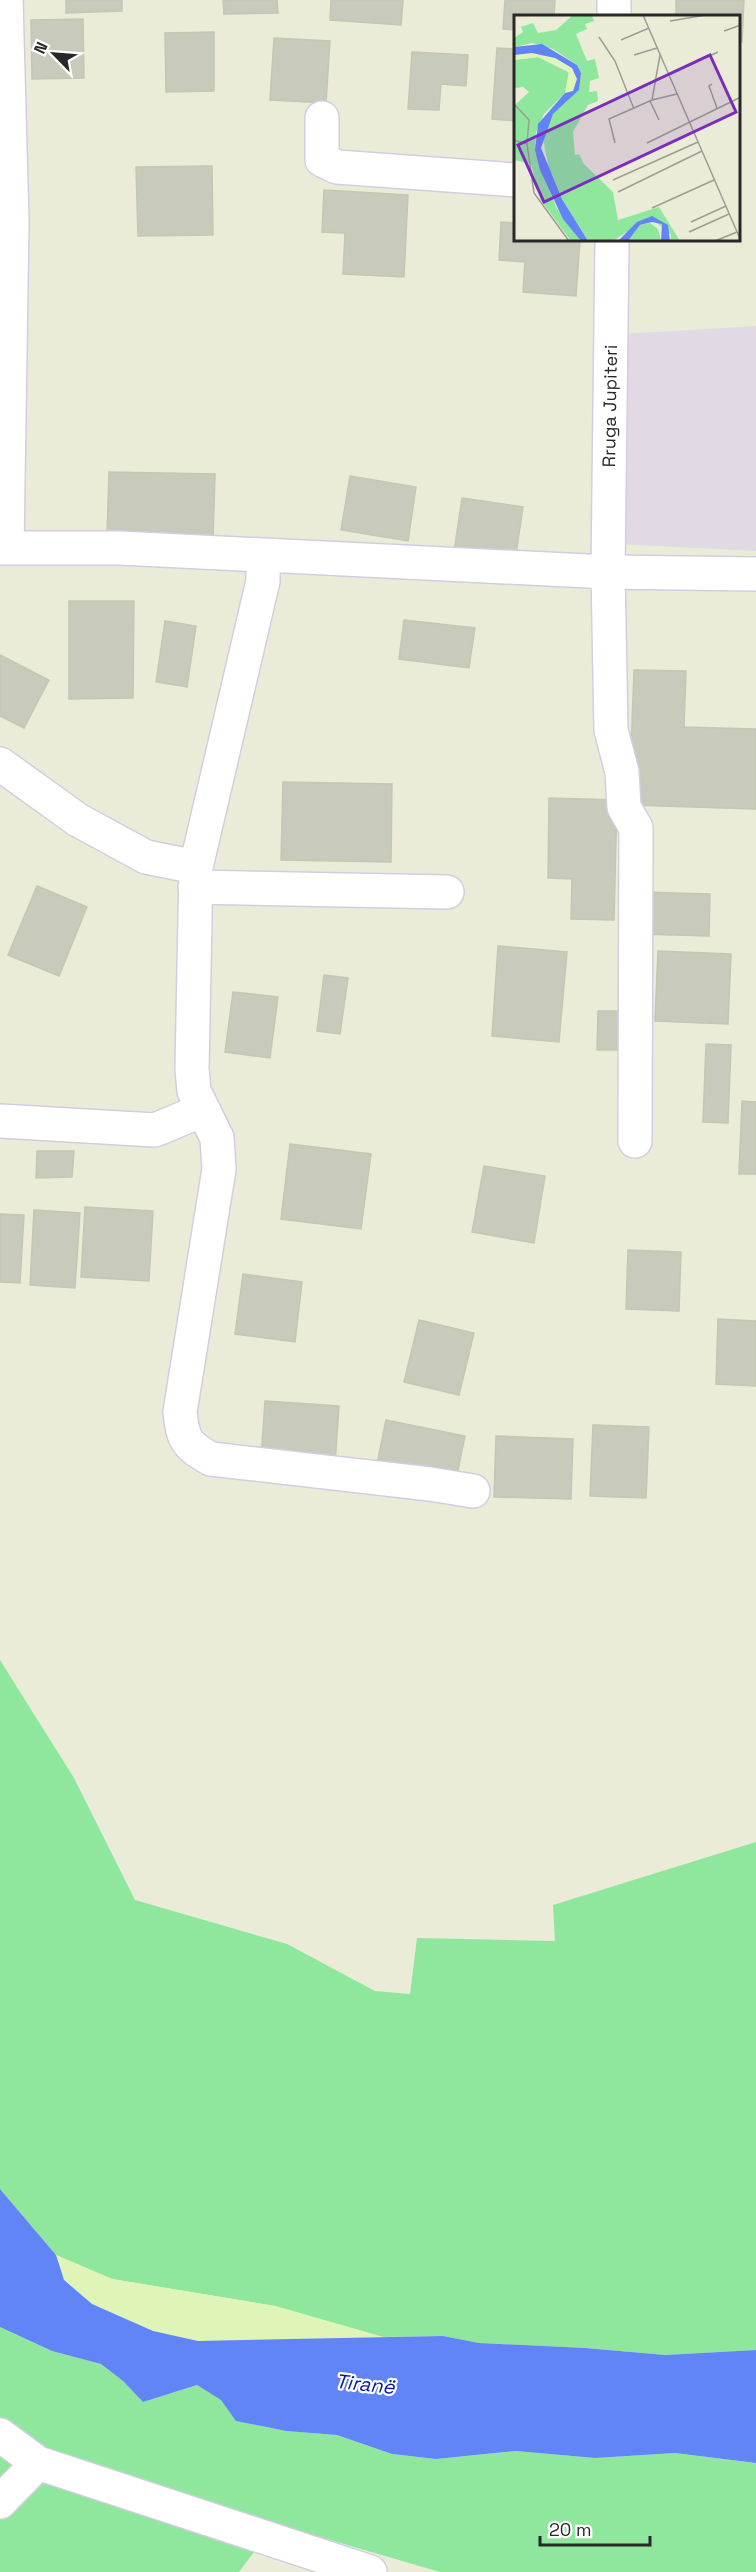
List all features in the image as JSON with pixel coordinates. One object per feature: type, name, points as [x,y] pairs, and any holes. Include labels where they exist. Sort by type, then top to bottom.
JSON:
[{"type":"street","points":[[6,0],[12,221],[3,548],[120,548],[608,572],[756,574]]},
{"type":"street","points":[[322,118],[322,160],[337,167],[514,180]]},
{"type":"street","name":"Rruga Jupiteri","points":[[612,242],[608,572],[611,730],[622,772],[624,807],[636,828],[635,1141]]},
{"type":"street","points":[[263,556],[263,581],[196,877],[192,1068],[194,1091],[218,1137],[219,1169],[180,1412],[182,1434],[191,1448],[211,1459],[473,1491]]},
{"type":"street","points":[[0,764],[78,820],[146,857],[196,877],[447,892]]},
{"type":"street","points":[[0,1120],[155,1130],[204,1110]]},
{"type":"street","points":[[0,2435],[38,2463],[370,2572]]},
{"type":"street","points":[[0,2502],[38,2463]]},
{"type":"shaded area","points":[[756,326],[756,551],[617,544],[622,334]]},
{"type":"shaded area","points":[[0,1660],[74,1778],[135,1900],[287,1944],[375,1991],[410,1994],[417,1938],[555,1941],[553,1905],[756,1842],[756,2350],[665,2355],[585,2348],[479,2343],[443,2336],[383,2337],[275,2306],[112,2279],[56,2255],[0,2189]]},
{"type":"shaded area","points":[[0,2327],[52,2351],[101,2364],[123,2381],[143,2402],[197,2385],[221,2400],[237,2421],[286,2431],[337,2435],[392,2454],[436,2459],[516,2451],[595,2458],[675,2453],[756,2463],[756,2572],[440,2572],[275,2524],[239,2572],[0,2572]]},
{"type":"sand","points":[[56,2255],[112,2279],[275,2306],[383,2337],[198,2341],[153,2331],[92,2304],[64,2280]]},
{"type":"water","name":"Tiranë","points":[[0,2189],[56,2255],[64,2280],[92,2304],[153,2331],[198,2341],[443,2336],[479,2343],[585,2348],[665,2355],[756,2350],[756,2463],[675,2453],[595,2458],[516,2451],[436,2459],[392,2454],[337,2435],[286,2431],[236,2421],[221,2400],[197,2385],[143,2402],[123,2381],[101,2364],[52,2351],[0,2327]]},
{"type":"building","points":[[66,0],[122,0],[122,11],[66,13]]},
{"type":"building","points":[[223,0],[277,0],[278,13],[224,14]]},
{"type":"building","points":[[331,0],[403,0],[401,25],[330,20]]},
{"type":"building","points":[[505,0],[555,0],[554,15],[514,15],[514,30],[503,29]]},
{"type":"building","points":[[676,0],[744,0],[742,42],[741,15],[676,15]]},
{"type":"building","points":[[83,19],[84,78],[32,79],[31,20]]},
{"type":"building","points":[[214,32],[214,91],[166,92],[165,33]]},
{"type":"building","points":[[274,38],[330,41],[326,103],[270,100]]},
{"type":"building","points":[[497,48],[514,49],[514,121],[492,119]]},
{"type":"building","points":[[412,52],[468,55],[466,86],[441,84],[439,110],[408,109]]},
{"type":"building","points":[[212,166],[213,235],[138,236],[136,167]]},
{"type":"building","points":[[324,190],[408,195],[404,277],[343,274],[345,233],[322,232]]},
{"type":"building","points":[[501,222],[514,223],[514,242],[580,242],[576,296],[523,292],[525,262],[499,260]]},
{"type":"building","points":[[109,472],[215,474],[213,539],[107,537]]},
{"type":"building","points":[[350,476],[416,487],[408,541],[341,530]]},
{"type":"building","points":[[462,498],[523,507],[515,561],[454,552]]},
{"type":"building","points":[[69,601],[134,601],[133,698],[69,699]]},
{"type":"building","points":[[404,620],[475,628],[469,668],[399,659]]},
{"type":"building","points":[[165,621],[196,626],[187,687],[156,682]]},
{"type":"building","points":[[0,655],[49,680],[24,728],[0,716]]},
{"type":"building","points":[[634,670],[686,671],[684,727],[756,729],[756,809],[629,805]]},
{"type":"building","points":[[283,782],[392,784],[391,862],[281,860]]},
{"type":"building","points":[[549,798],[617,800],[614,920],[571,919],[572,879],[548,878]]},
{"type":"building","points":[[37,886],[87,907],[59,976],[8,955]]},
{"type":"building","points":[[641,892],[710,894],[709,936],[639,934]]},
{"type":"building","points":[[498,946],[567,952],[559,1042],[492,1036]]},
{"type":"building","points":[[658,951],[731,954],[728,1024],[655,1021]]},
{"type":"building","points":[[324,975],[348,978],[340,1034],[317,1031]]},
{"type":"building","points":[[233,992],[278,997],[270,1058],[225,1052]]},
{"type":"building","points":[[598,1011],[622,1011],[621,1050],[597,1050]]},
{"type":"building","points":[[706,1044],[731,1045],[728,1123],[703,1122]]},
{"type":"building","points":[[742,1101],[756,1102],[756,1174],[739,1174]]},
{"type":"building","points":[[290,1144],[371,1154],[361,1229],[281,1219]]},
{"type":"building","points":[[37,1151],[74,1151],[72,1177],[36,1178]]},
{"type":"building","points":[[484,1166],[545,1176],[534,1243],[472,1232]]},
{"type":"building","points":[[85,1207],[153,1211],[149,1281],[81,1277]]},
{"type":"building","points":[[34,1210],[80,1213],[75,1288],[30,1285]]},
{"type":"building","points":[[0,1214],[24,1215],[20,1283],[0,1282]]},
{"type":"building","points":[[628,1250],[681,1252],[679,1311],[626,1309]]},
{"type":"building","points":[[243,1274],[302,1282],[295,1342],[235,1334]]},
{"type":"building","points":[[718,1319],[756,1321],[756,1386],[716,1384]]},
{"type":"building","points":[[419,1320],[474,1333],[459,1395],[404,1382]]},
{"type":"building","points":[[265,1401],[339,1406],[335,1464],[261,1459]]},
{"type":"building","points":[[386,1420],[465,1436],[455,1485],[376,1469]]},
{"type":"building","points":[[593,1425],[649,1427],[646,1498],[590,1496]]},
{"type":"building","points":[[496,1436],[573,1439],[571,1499],[494,1497]]}]
